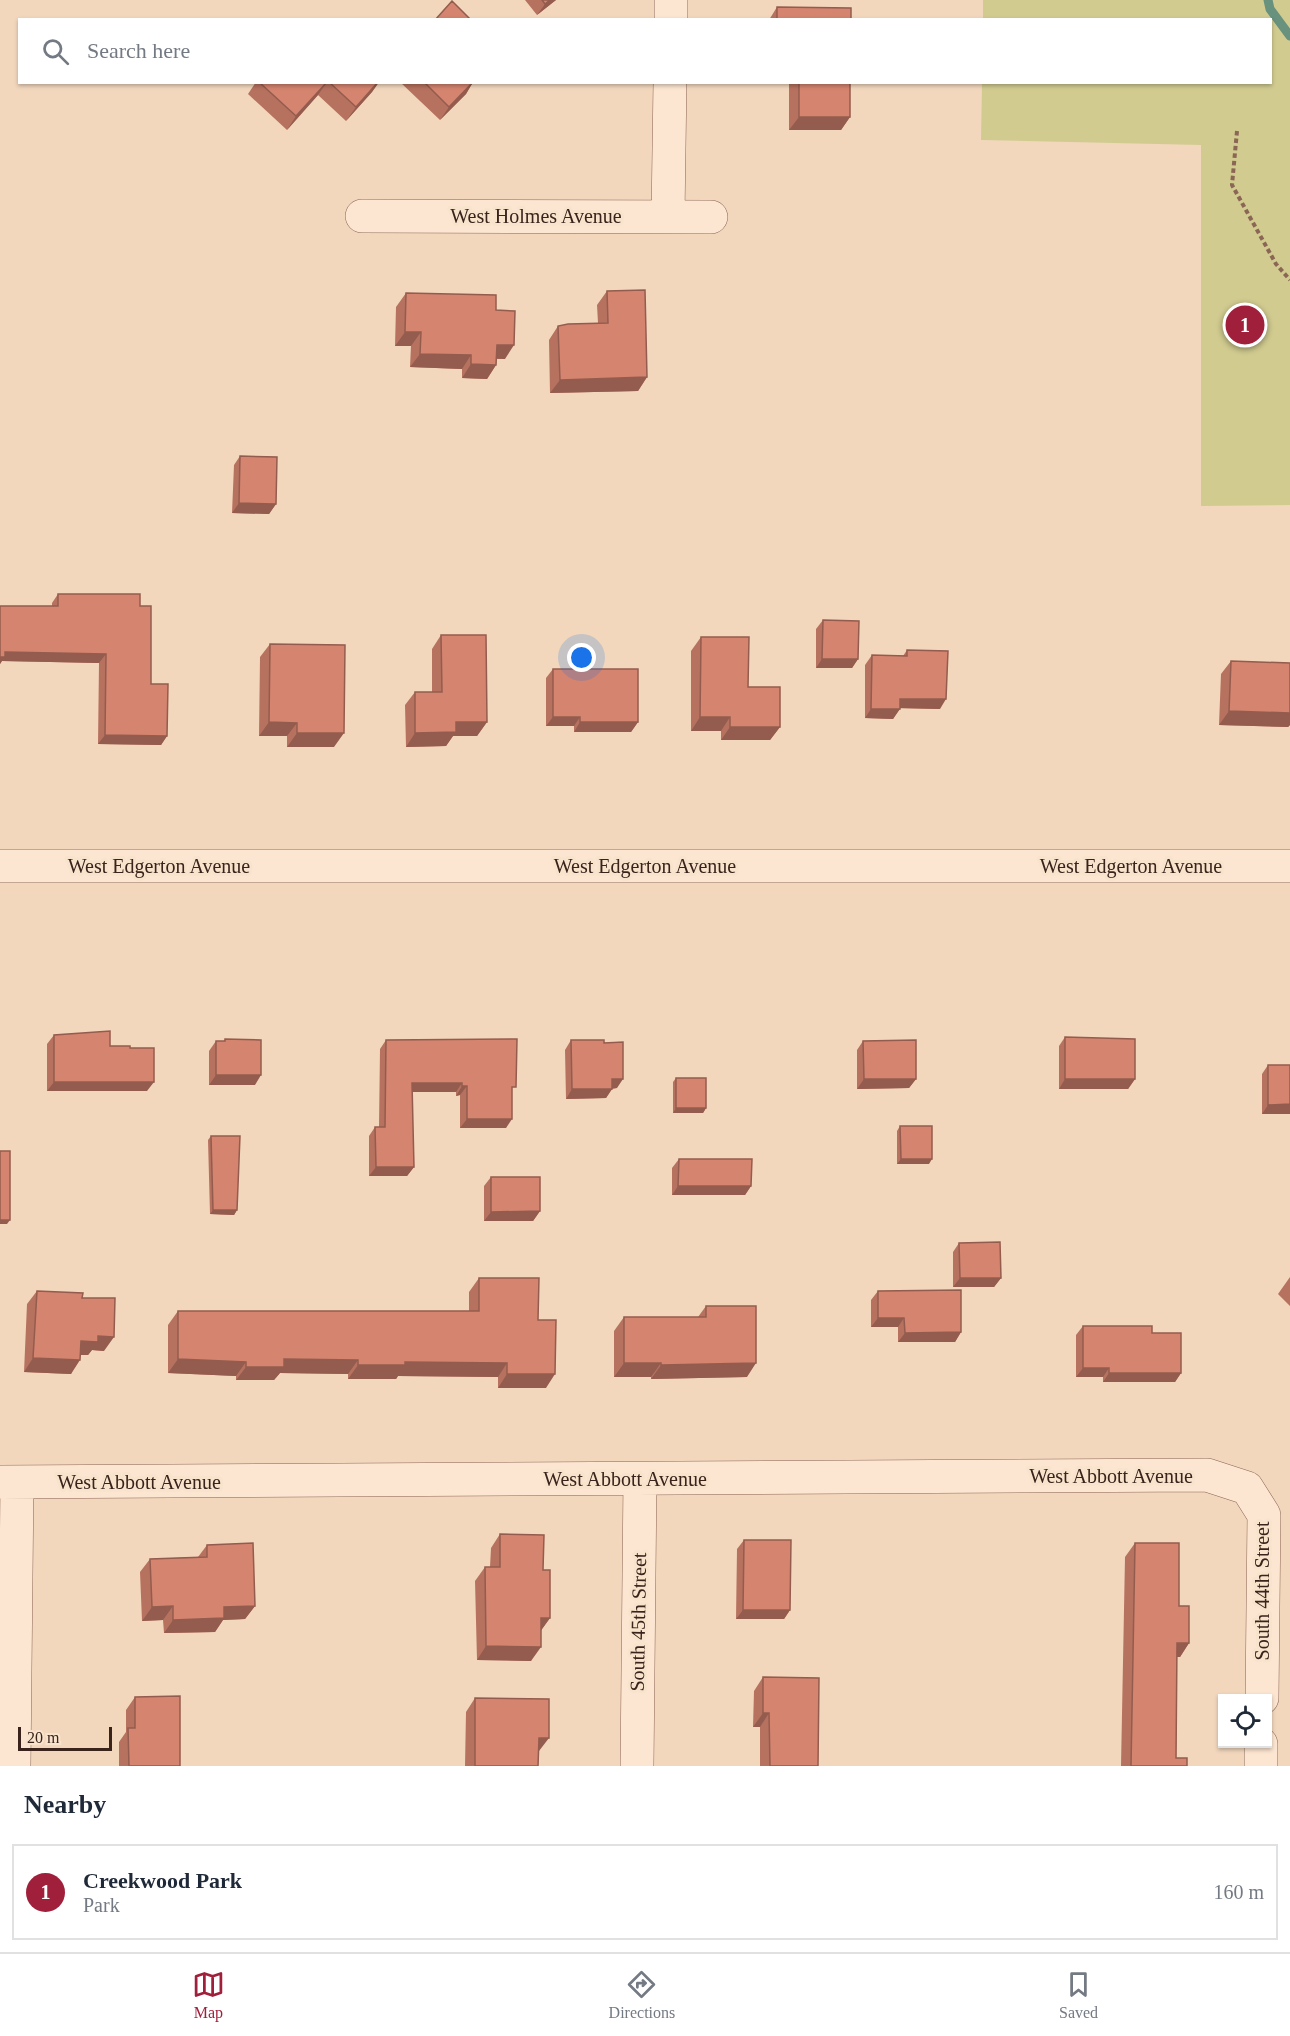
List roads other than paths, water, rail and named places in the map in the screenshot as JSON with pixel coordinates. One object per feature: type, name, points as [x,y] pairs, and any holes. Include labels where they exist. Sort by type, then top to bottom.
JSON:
[{"type":"street","points":[[671,0],[671,18]]},
{"type":"street","points":[[668,216],[670,84]]},
{"type":"street","name":"West Holmes Avenue","points":[[362,216],[711,217]]},
{"type":"street","name":"West Edgerton Avenue","points":[[0,866],[1290,866]]},
{"type":"street","name":"West Abbott Avenue","points":[[8,1482],[1207,1475],[1247,1488]]},
{"type":"street","name":"South 45th Street","points":[[637,1766],[640,1479]]},
{"type":"street","points":[[8,1482],[14,1766]]},
{"type":"street","name":"South 44th Street","points":[[1247,1488],[1264,1515],[1262,1694]]},
{"type":"street","points":[[1261,1748],[1261,1766]]},
{"type":"waterway","points":[[1268,0],[1270,9],[1290,36]]},
{"type":"place","name":"Creekwood Park","points":[[1245,325]]}]
